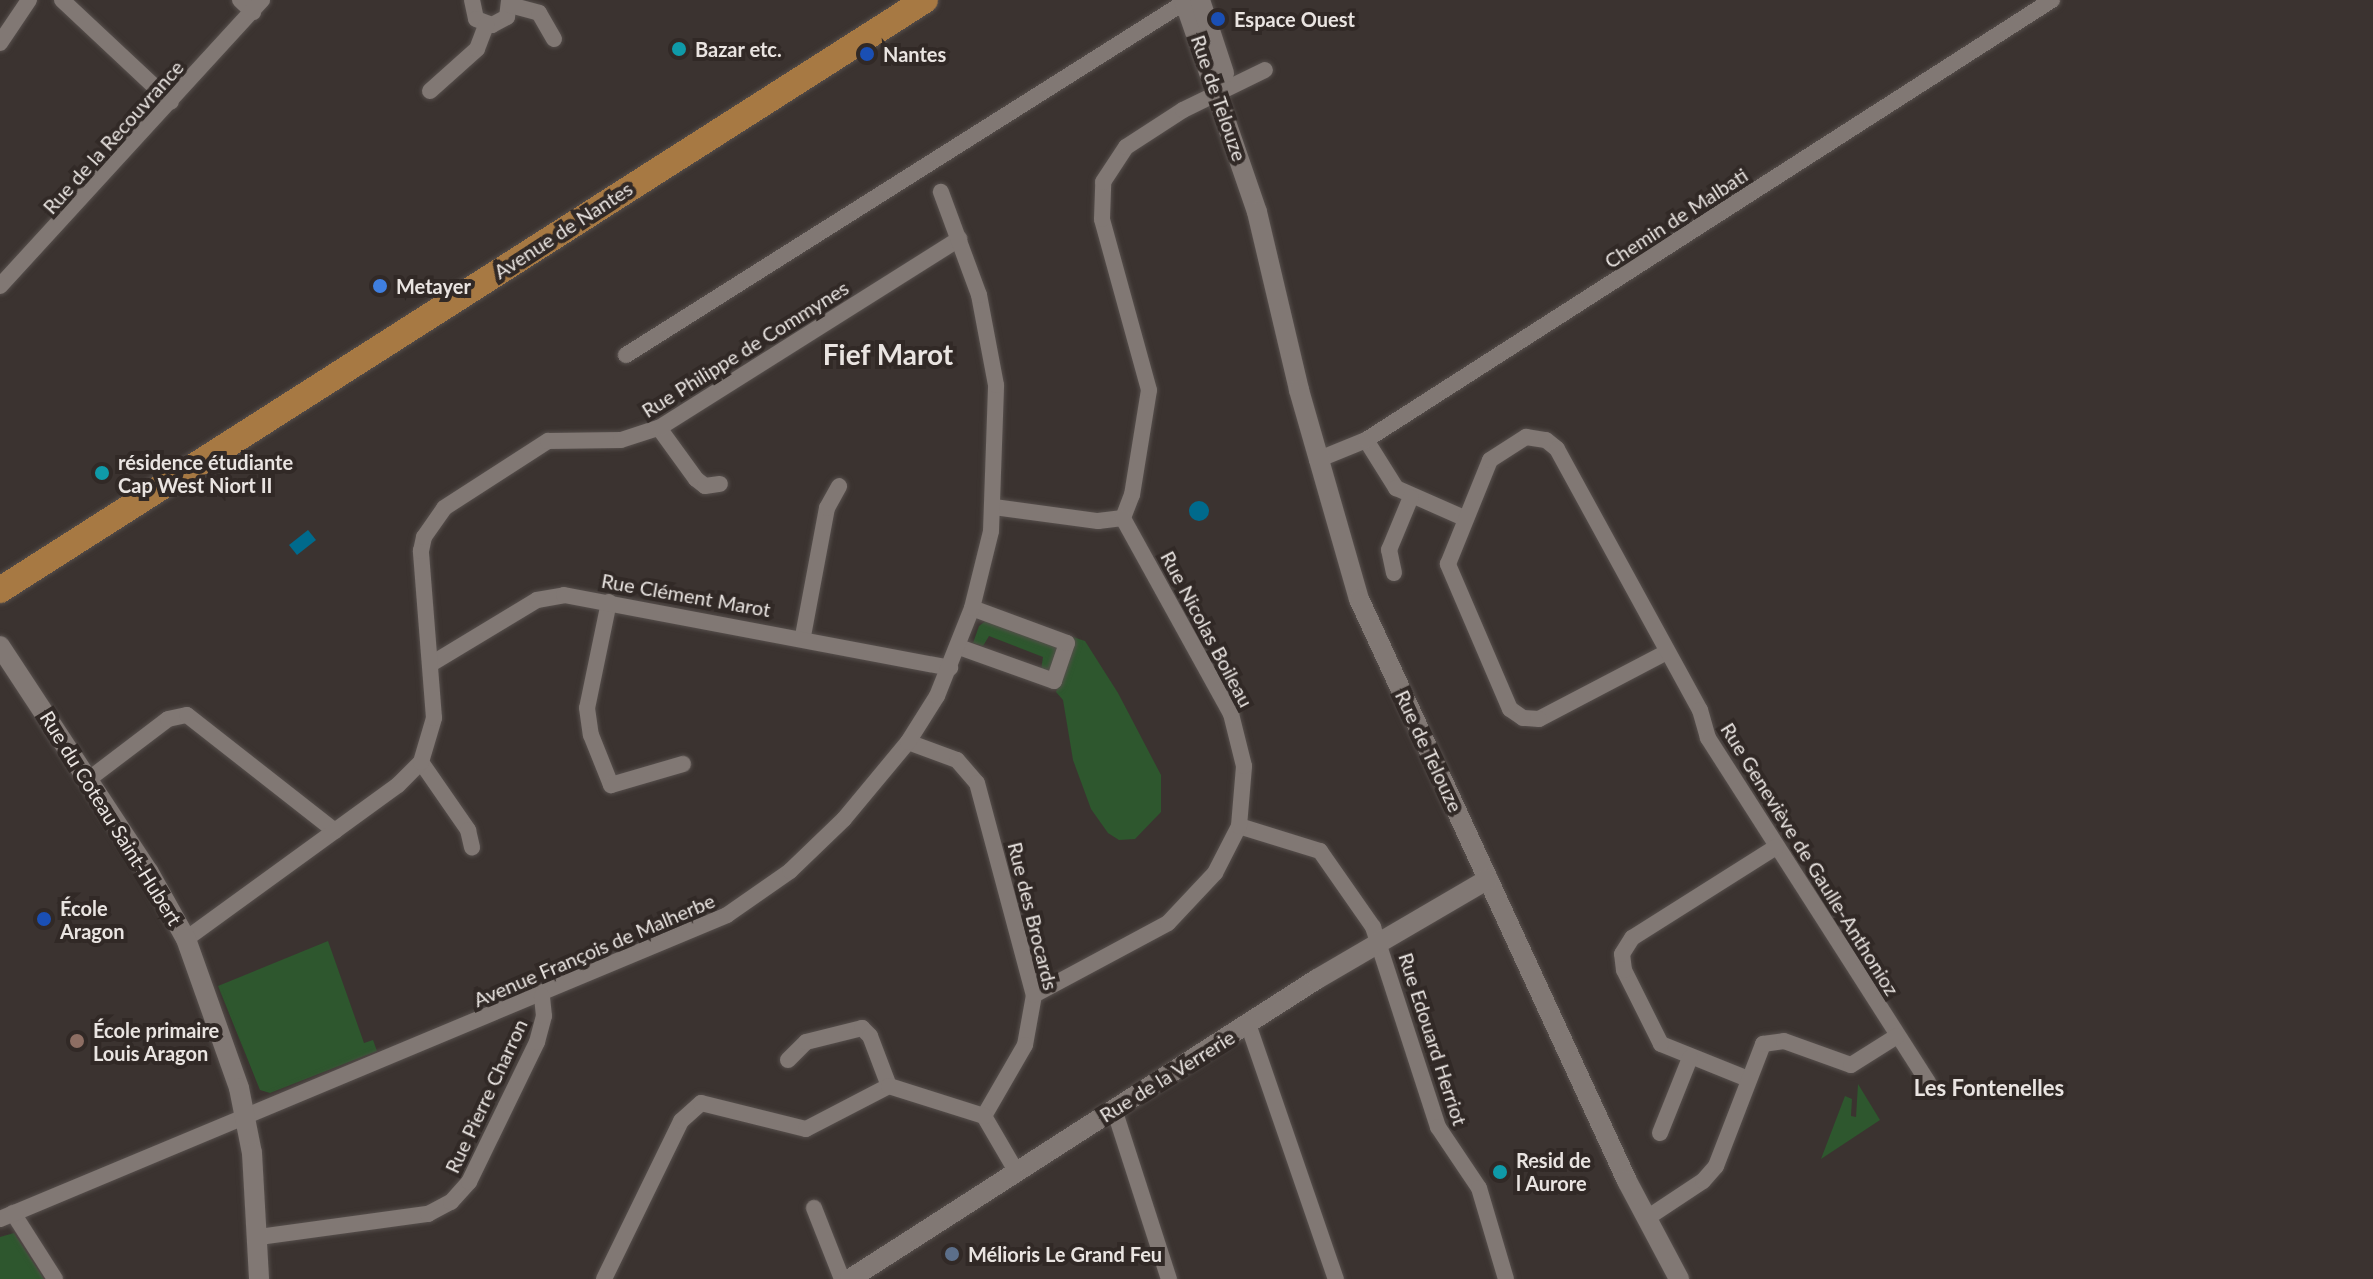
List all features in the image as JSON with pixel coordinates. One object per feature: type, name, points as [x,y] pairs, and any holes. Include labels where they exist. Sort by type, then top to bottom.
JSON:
[{"type":"main road","name":"Avenue de Nantes","points":[[0,590],[925,0]]},
{"type":"street","points":[[0,43],[29,0]]},
{"type":"street","points":[[62,0],[171,102]]},
{"type":"street","name":"Rue de la Recouvrance","points":[[0,286],[257,6],[240,0]]},
{"type":"street","points":[[472,0],[473,14],[486,25]]},
{"type":"street","name":"Chemin de Malbati","points":[[1317,460],[1366,440],[2052,0]]},
{"type":"street","points":[[626,355],[1190,1]]},
{"type":"street","name":"Rue de Telouze","points":[[1190,1],[1252,197],[1317,460],[1359,599],[1673,1277]]},
{"type":"street","points":[[486,25],[503,21],[510,3],[539,13],[554,39]]},
{"type":"street","points":[[430,91],[477,49],[486,25]]},
{"type":"street","points":[[994,507],[1098,521],[1123,518],[1132,495],[1149,390],[1102,219],[1103,182],[1126,147],[1265,70]]},
{"type":"street","name":"Avenue François de Malherbe","points":[[6,1216],[542,996],[727,915],[790,871],[844,819],[908,742],[950,668],[972,608],[994,507],[996,385],[979,295],[941,192]]},
{"type":"street","name":"Rue Philippe de Commynes","points":[[421,762],[434,718],[421,551],[424,537],[444,508],[548,441],[621,440],[659,428],[959,239]]},
{"type":"street","points":[[659,428],[696,479],[705,486],[720,484]]},
{"type":"street","name":"Rue Geneviève de Gaulle-Anthonioz","points":[[1665,653],[1539,719],[1516,714],[1506,704],[1449,573],[1464,518],[1490,460],[1526,437],[1552,443],[1665,653],[1700,710],[1708,738],[1928,1082]]},
{"type":"street","points":[[1366,440],[1392,484],[1411,497],[1464,518]]},
{"type":"street","points":[[803,636],[827,508],[839,486]]},
{"type":"street","points":[[1394,573],[1389,550],[1411,497]]},
{"type":"street","name":"Rue Nicolas Boileau","points":[[1034,995],[1168,923],[1215,873],[1239,826],[1244,766],[1231,714],[1123,518]]},
{"type":"street","name":"Rue Clément Marot","points":[[431,664],[549,596],[609,602],[803,636],[950,668]]},
{"type":"street","points":[[609,602],[587,708],[591,735],[611,785],[683,764]]},
{"type":"street","points":[[959,647],[1054,681],[1067,643],[972,608]]},
{"type":"street","name":"Rue du Coteau Saint-Hubert","points":[[0,646],[89,779],[186,939],[223,1037],[245,1117],[259,1237],[259,1279]]},
{"type":"street","points":[[89,779],[174,715],[187,715],[335,831]]},
{"type":"street","name":"Rue des Brocards","points":[[908,742],[957,760],[973,773],[1034,995],[1035,1011],[1025,1045],[984,1116]]},
{"type":"street","points":[[186,939],[335,831],[421,762],[468,830],[472,848]]},
{"type":"street","name":"Rue Edouard Herriot","points":[[1239,826],[1327,857],[1380,941],[1438,1127],[1479,1188],[1506,1279]]},
{"type":"street","points":[[1748,1079],[1661,1044],[1624,970],[1622,954],[1632,938],[1776,847]]},
{"type":"street","name":"Rue de la Verrerie","points":[[850,1279],[1380,941],[1488,879]]},
{"type":"street","name":"Rue Pierre Charron","points":[[259,1237],[428,1214],[451,1202],[469,1182],[537,1042],[544,1016],[542,996]]},
{"type":"street","points":[[1248,1024],[1336,1279]]},
{"type":"street","points":[[788,1060],[806,1042],[862,1028],[870,1036],[889,1086]]},
{"type":"street","points":[[1647,1218],[1710,1174],[1758,1052],[1770,1041],[1851,1065],[1897,1036]]},
{"type":"street","points":[[1660,1133],[1690,1058]]},
{"type":"street","points":[[604,1279],[690,1109],[711,1104],[806,1129],[889,1086],[984,1116],[1016,1171]]},
{"type":"street","points":[[1114,1109],[1169,1279]]},
{"type":"street","points":[[814,1208],[842,1279]]},
{"type":"street","points":[[6,1216],[55,1279]]},
{"type":"green space","points":[[987,620],[1057,644],[1052,673],[1041,670],[1043,657],[989,636],[983,646],[973,643],[979,626]]},
{"type":"green space","points":[[1073,637],[1085,641],[1118,693],[1161,775],[1161,812],[1135,839],[1119,840],[1108,833],[1091,809],[1073,760],[1063,700],[1056,692]]},
{"type":"green space","points":[[328,941],[364,1043],[373,1040],[377,1051],[270,1093],[260,1090],[218,986]]},
{"type":"green space","points":[[1858,1084],[1880,1120],[1821,1159],[1845,1096],[1852,1099],[1851,1116],[1856,1117]]},
{"type":"green space","points":[[14,1233],[44,1279],[0,1279],[0,1237]]},
{"type":"water","points":[[1199,501],[1206,504],[1209,511],[1206,518],[1199,521],[1192,518],[1189,511],[1192,504]]},
{"type":"water","points":[[308,530],[316,540],[297,555],[289,545]]},
{"type":"place","name":"Espace Ouest","points":[[1218,19]]},
{"type":"place","name":"Bazar etc.","points":[[679,49]]},
{"type":"place","name":"Nantes","points":[[867,54]]},
{"type":"place","name":"Metayer","points":[[380,286]]},
{"type":"place","name":"résidence étudiante Cap West Niort II","points":[[102,473]]},
{"type":"place","name":"École Aragon","points":[[44,919]]},
{"type":"place","name":"École primaire Louis Aragon","points":[[77,1041]]},
{"type":"place","name":"Resid de l Aurore","points":[[1500,1172]]},
{"type":"place","name":"Mélioris Le Grand Feu","points":[[952,1254]]},
{"type":"district","name":"Fief Marot","points":[[888,354]]},
{"type":"district","name":"Les Fontenelles","points":[[1989,1088]]}]
